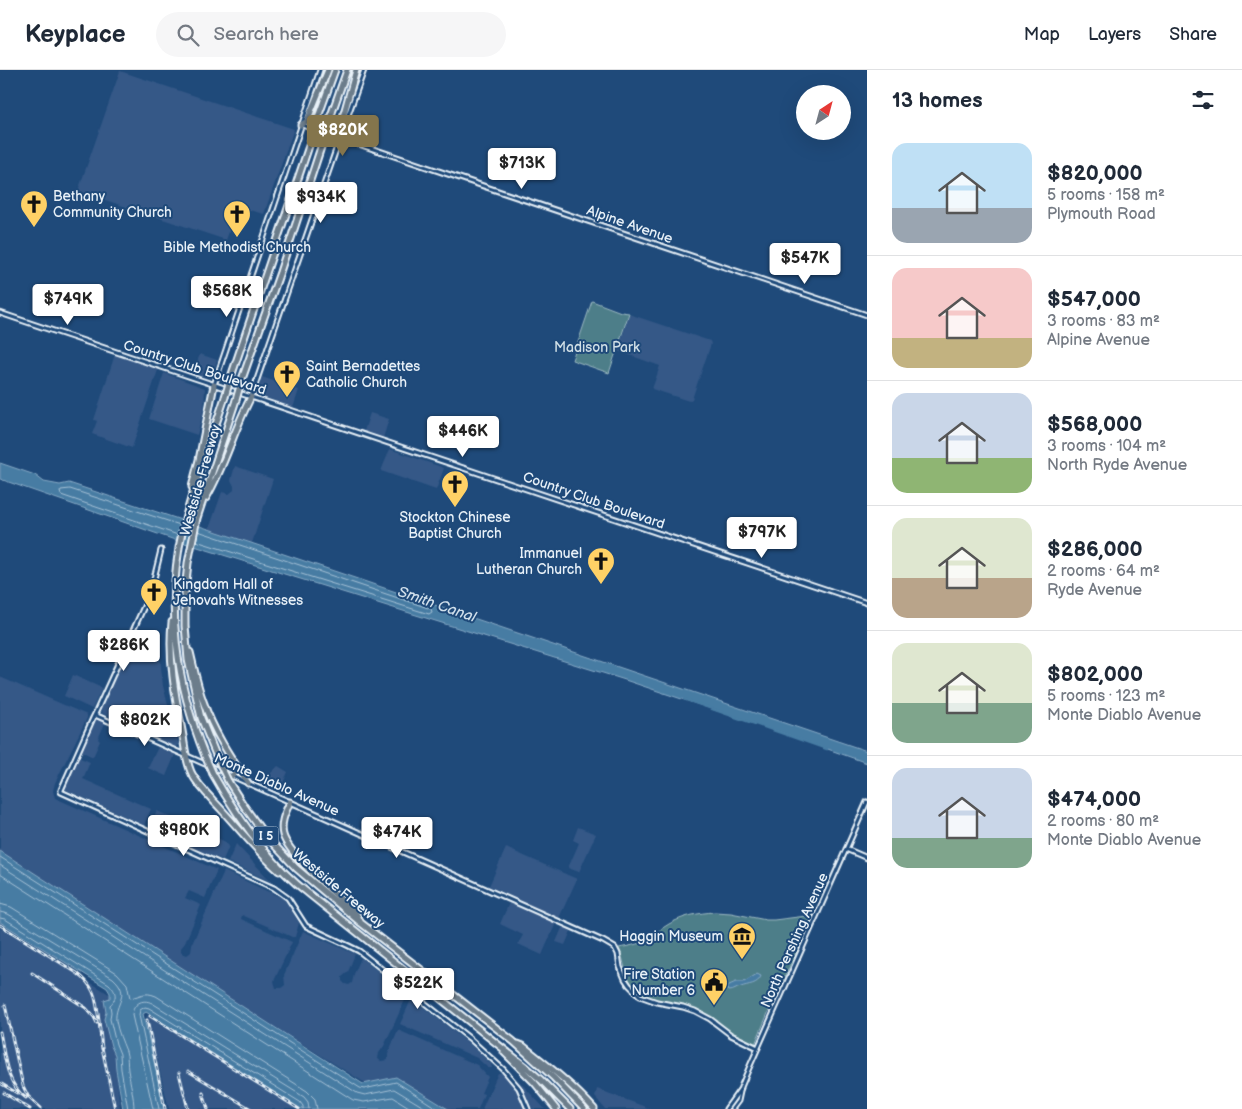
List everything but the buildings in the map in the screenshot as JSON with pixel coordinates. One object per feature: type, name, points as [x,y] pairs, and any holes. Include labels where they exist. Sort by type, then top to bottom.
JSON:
[{"type":"highway","points":[[301,125],[307,121],[328,70]]},
{"type":"highway","name":"Westside Freeway","points":[[335,70],[271,257],[183,526],[177,560],[174,599],[180,675],[189,710],[213,774],[242,821],[262,848],[286,874],[308,893],[499,1045],[541,1080],[570,1109]]},
{"type":"highway","name":"Westside Freeway","points":[[347,70],[197,518],[188,563],[185,591],[188,660],[197,703],[201,718],[228,781],[264,834],[288,861],[361,923],[513,1041],[554,1078],[584,1109]]},
{"type":"highway","points":[[340,138],[343,117],[356,70]]},
{"type":"highway","points":[[189,504],[214,385]]},
{"type":"highway","points":[[202,505],[212,488],[251,397]]},
{"type":"highway","points":[[174,599],[171,659],[186,756],[191,771],[198,782],[257,849],[278,870],[286,874]]},
{"type":"highway","points":[[186,634],[200,694],[215,731],[236,767],[248,783]]},
{"type":"highway","points":[[232,776],[236,771],[236,767]]},
{"type":"highway","points":[[290,802],[282,823],[286,842],[316,876],[356,914],[361,923]]},
{"type":"highway","points":[[513,1041],[523,1046],[561,1076],[594,1109]]},
{"type":"highway","points":[[508,1054],[556,1109]]},
{"type":"street","points":[[214,385],[320,70]]},
{"type":"street","points":[[251,397],[364,70]]},
{"type":"street","name":"Alpine Avenue","points":[[301,125],[867,315]]},
{"type":"street","name":"Country Club Boulevard","points":[[0,313],[867,604]]},
{"type":"street","points":[[161,550],[151,591],[61,790],[63,794],[282,892],[306,926],[360,951],[474,1043],[515,1082],[525,1099],[528,1109]]},
{"type":"street","name":"Monte Diablo Avenue","points":[[95,715],[603,941],[615,948],[620,968],[628,985],[640,996],[656,1002],[695,1011],[710,1019],[731,1035],[758,1048]]},
{"type":"street","points":[[176,751],[181,748],[184,742]]},
{"type":"street","name":"North Pershing Avenue","points":[[732,1109],[738,1100],[741,1087],[867,802]]},
{"type":"street","points":[[846,849],[867,858]]},
{"type":"street","name":"North Pershing Avenue","points":[[726,1109],[741,1087]]},
{"type":"street","points":[[736,1109],[738,1100]]},
{"type":"shaded area","points":[[120,71],[294,129],[264,214],[238,207],[226,240],[78,191]]},
{"type":"shaded area","points":[[629,314],[710,341],[711,344],[692,399],[689,401],[652,389],[660,366],[618,351]]},
{"type":"shaded area","points":[[115,354],[158,370],[132,448],[92,434],[97,421],[94,420]]},
{"type":"shaded area","points":[[200,354],[217,360],[212,377],[208,378],[193,373]]},
{"type":"shaded area","points":[[164,373],[205,388],[204,409],[197,435],[149,419]]},
{"type":"shaded area","points":[[262,377],[299,390],[293,408],[257,393]]},
{"type":"shaded area","points":[[370,413],[389,419],[383,438],[364,431]]},
{"type":"shaded area","points":[[390,449],[444,468],[436,490],[381,471]]},
{"type":"shaded area","points":[[235,466],[273,479],[252,543],[209,529],[222,492],[229,494],[234,490],[231,480]]},
{"type":"shaded area","points":[[449,471],[462,473],[455,493],[443,489]]},
{"type":"shaded area","points":[[136,627],[161,638],[160,657],[163,686],[179,745],[175,747],[102,713],[101,710]]},
{"type":"shaded area","points":[[73,675],[102,688],[92,709],[64,696]]},
{"type":"shaded area","points":[[0,677],[87,715],[55,783],[53,791],[55,798],[217,870],[205,898],[189,891],[185,898],[201,905],[185,943],[181,948],[183,954],[187,955],[191,952],[192,944],[224,871],[284,899],[299,923],[295,937],[242,915],[241,919],[292,942],[274,981],[276,988],[281,988],[285,985],[284,975],[303,931],[355,954],[348,972],[342,977],[342,981],[345,984],[349,985],[352,983],[361,958],[404,992],[406,998],[379,1053],[378,1059],[381,1061],[388,1060],[388,1054],[398,1030],[477,1065],[488,1077],[481,1093],[484,1094],[478,1109],[432,1109],[370,1086],[0,856]]},
{"type":"shaded area","points":[[95,719],[105,723],[93,757],[81,751]]},
{"type":"shaded area","points":[[158,747],[175,755],[166,776],[148,768]]},
{"type":"shaded area","points":[[78,757],[90,762],[83,779],[151,809],[144,825],[64,789]]},
{"type":"shaded area","points":[[278,766],[288,772],[279,792],[265,786],[263,781]]},
{"type":"shaded area","points":[[157,811],[191,826],[183,843],[149,828]]},
{"type":"shaded area","points":[[578,827],[596,834],[579,872],[568,868],[579,843],[573,840]]},
{"type":"shaded area","points":[[195,829],[224,841],[229,846],[223,860],[187,846]]},
{"type":"shaded area","points":[[236,844],[266,876],[274,883],[228,862]]},
{"type":"shaded area","points":[[506,848],[577,879],[559,918],[489,886]]},
{"type":"shaded area","points":[[509,903],[556,923],[542,955],[518,944],[523,935],[500,924]]},
{"type":"shaded area","points":[[565,927],[571,931],[565,945],[556,942],[562,928]]},
{"type":"shaded area","points":[[0,928],[109,994],[120,1109],[0,1109]]},
{"type":"shaded area","points":[[411,1000],[414,1000],[472,1046],[491,1064],[492,1068],[488,1068],[477,1058],[400,1024]]},
{"type":"shaded area","points":[[146,1015],[298,1109],[169,1109]]},
{"type":"shaded area","points":[[498,1073],[502,1073],[513,1084],[526,1109],[482,1109]]},
{"type":"shaded area","points":[[517,1079],[545,1109],[533,1109]]},
{"type":"shaded area","points":[[597,1089],[651,1109],[605,1109],[595,1097]]},
{"type":"green space","name":"Madison Park","points":[[592,301],[621,312],[629,313],[609,373],[572,360]]},
{"type":"green space","points":[[715,912],[766,920],[814,915],[755,1044],[734,1035],[704,1013],[664,1004],[640,994],[634,988],[626,973],[619,948],[643,942],[680,919],[697,914]]},
{"type":"water","points":[[0,463],[35,475],[44,482],[60,485],[69,483],[867,751],[867,763],[622,679],[175,540],[0,479]]},
{"type":"water","points":[[0,851],[363,1084],[396,1077],[448,1109],[301,1109],[146,1012],[143,1014],[165,1109],[123,1109],[115,1055],[104,1019],[106,1012],[104,1000],[110,998],[110,993],[107,988],[0,922]]},
{"type":"water","points":[[757,974],[761,976],[755,983],[731,991],[727,989],[729,985],[736,982],[744,982]]},
{"type":"waterway","name":"Smith Canal","points":[[684,699],[827,749]]},
{"type":"railway","points":[[0,925],[77,973],[88,983],[96,1000],[102,1049]]},
{"type":"railway","points":[[32,973],[86,1008],[97,1023]]},
{"type":"railway","points":[[5,1005],[23,1086],[28,1096],[41,1108]]},
{"type":"railway","points":[[150,1016],[299,1109]]},
{"type":"railway","points":[[147,1020],[165,1109]]},
{"type":"railway","points":[[0,1032],[10,1077],[19,1092],[26,1098]]},
{"type":"railway","points":[[101,1043],[115,1109]]},
{"type":"railway","points":[[188,1071],[251,1109]]},
{"type":"railway","points":[[179,1073],[188,1109]]},
{"type":"railway","points":[[0,1083],[17,1093]]},
{"type":"railway","points":[[4,1093],[30,1109]]},
{"type":"railway","points":[[203,1093],[208,1109]]},
{"type":"place","name":"Bethany Community Church","points":[[34,228]]},
{"type":"place","name":"Bible Methodist Church","points":[[237,238]]},
{"type":"place","name":"Saint Bernadettes Catholic Church","points":[[287,398]]},
{"type":"place","name":"Stockton Chinese Baptist Church","points":[[455,508]]},
{"type":"place","name":"Immanuel Lutheran Church","points":[[601,585]]},
{"type":"place","name":"Kingdom Hall of Jehovah's Witnesses","points":[[154,616]]},
{"type":"place","name":"Haggin Museum","points":[[742,960]]},
{"type":"place","name":"Fire Station Number 6","points":[[714,1006]]}]
